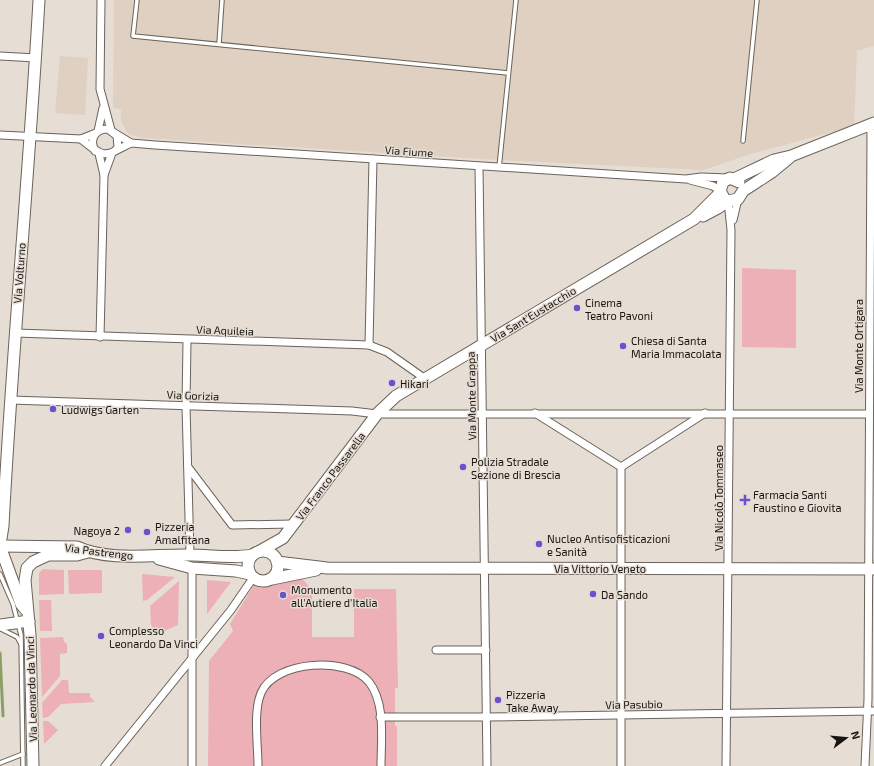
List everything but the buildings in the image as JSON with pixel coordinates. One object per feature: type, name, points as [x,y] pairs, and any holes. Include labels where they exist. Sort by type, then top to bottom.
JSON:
[{"type":"street","name":"Via Volturno","points":[[0,545],[3,526],[22,230],[31,137],[39,0]]},
{"type":"street","points":[[100,0],[100,89],[112,131],[118,141],[104,175]]},
{"type":"street","points":[[0,56],[36,58]]},
{"type":"street","points":[[100,337],[104,175],[92,140],[97,132],[104,107]]},
{"type":"street","name":"Via Sant'Eustacchio","points":[[732,179],[774,160],[791,156],[872,124]]},
{"type":"street","name":"Via Monte Ortigara","points":[[865,766],[871,711],[871,458],[869,414],[872,332],[872,124]]},
{"type":"street","points":[[0,135],[81,139],[103,129],[112,131]]},
{"type":"street","name":"Via Fiume","points":[[112,131],[131,143],[498,168],[686,179],[701,177],[732,179]]},
{"type":"street","points":[[81,139],[97,152],[105,155],[131,143]]},
{"type":"street","name":"Via Sant'Eustacchio","points":[[376,414],[396,396],[424,378],[694,219],[712,212],[730,195],[772,172],[791,156]]},
{"type":"street","points":[[369,345],[373,159]]},
{"type":"street","name":"Via Monte Grappa","points":[[479,166],[487,766]]},
{"type":"street","name":"Via Fiume","points":[[686,179],[713,186],[730,195]]},
{"type":"street","points":[[732,179],[742,185],[730,195],[723,182],[732,179]]},
{"type":"street","name":"Via Nicolò Tommaseo","points":[[726,766],[731,230],[730,195]]},
{"type":"street","name":"Via Nicolò Tommaseo","points":[[730,195],[731,230]]},
{"type":"street","name":"Via Aquileia","points":[[16,333],[369,345],[387,352],[424,378]]},
{"type":"street","points":[[187,340],[186,406],[190,554]]},
{"type":"street","name":"Via Gorizia","points":[[10,400],[352,411],[376,414],[869,414]]},
{"type":"street","points":[[535,413],[621,467]]},
{"type":"street","name":"Via Franco Passarella","points":[[277,560],[283,538],[376,414]]},
{"type":"street","points":[[621,467],[706,414]]},
{"type":"street","points":[[188,467],[232,525],[293,524]]},
{"type":"street","points":[[621,467],[621,766]]},
{"type":"street","name":"Via Franco Passarella","points":[[256,553],[283,538]]},
{"type":"street","name":"Via Pastrengo","points":[[0,545],[77,547],[88,552],[151,557],[190,554],[241,557],[256,553]]},
{"type":"street","name":"Via Leonardo da Vinci","points":[[0,545],[12,576],[25,619]]},
{"type":"street","name":"Via Leonardo da Vinci","points":[[33,766],[25,619],[25,580],[27,568],[33,562],[48,555],[77,555],[88,552]]},
{"type":"street","points":[[256,553],[269,553],[277,560],[277,571],[272,579],[264,582],[252,576],[248,566],[256,553]]},
{"type":"street","name":"Via Pastrengo","points":[[151,557],[192,568],[236,571],[252,576]]},
{"type":"street","name":"Via Vittorio Veneto","points":[[277,560],[327,568],[485,567],[871,569]]},
{"type":"street","points":[[192,568],[192,766]]},
{"type":"street","name":"Via Vittorio Veneto","points":[[272,579],[327,568]]},
{"type":"street","points":[[105,766],[231,610],[252,576]]},
{"type":"street","points":[[0,627],[25,619]]},
{"type":"street","points":[[436,650],[486,650]]},
{"type":"street","points":[[258,766],[257,715],[260,698],[268,683],[286,671],[297,667],[322,665],[339,667],[362,675],[375,691],[380,717],[381,766]]},
{"type":"street","name":"Via Pasubio","points":[[380,717],[487,717],[871,711]]},
{"type":"lane","points":[[137,0],[133,36],[508,73]]},
{"type":"lane","points":[[219,44],[222,0]]},
{"type":"lane","points":[[498,168],[516,0]]},
{"type":"lane","points":[[743,141],[757,0]]},
{"type":"lane","points":[[0,574],[13,604],[25,619],[21,645],[23,766]]},
{"type":"lane","points":[[0,627],[17,637],[21,645]]},
{"type":"lane","points":[[0,763],[23,754]]},
{"type":"shaded area","points":[[114,0],[874,0],[874,46],[857,51],[854,126],[747,155],[704,170],[499,160],[143,138],[128,134],[121,121],[121,109],[113,108]]},
{"type":"shaded area","points":[[60,56],[88,58],[85,115],[55,113]]},
{"type":"shaded area","points":[[742,268],[796,270],[796,348],[742,347]]},
{"type":"shaded area","points":[[43,569],[64,570],[64,594],[39,595],[39,573]]},
{"type":"shaded area","points":[[68,570],[102,570],[102,593],[69,594]]},
{"type":"shaded area","points":[[142,574],[175,577],[147,600],[143,601]]},
{"type":"shaded area","points":[[302,578],[312,590],[312,637],[354,637],[354,589],[396,589],[398,688],[395,688],[395,726],[397,726],[397,766],[208,766],[209,661],[233,631],[230,624],[254,585],[260,588],[275,583]]},
{"type":"shaded area","points":[[207,580],[231,582],[207,614]]},
{"type":"shaded area","points":[[179,581],[178,625],[162,632],[155,631],[151,625],[150,606]]},
{"type":"shaded area","points":[[39,600],[51,600],[52,631],[40,631]]},
{"type":"shaded area","points":[[63,637],[64,642],[67,644],[67,653],[60,654],[60,676],[42,697],[40,638]]},
{"type":"shaded area","points":[[62,680],[68,680],[69,693],[90,693],[90,697],[95,702],[61,704],[48,717],[43,718],[42,703]]},
{"type":"shaded area","points":[[43,721],[48,721],[58,730],[44,744]]},
{"type":"waterway","points":[[0,653],[3,716]]},
{"type":"place","name":"Cinema Teatro Pavoni","points":[[577,308]]},
{"type":"place","name":"Chiesa di Santa Maria Immacolata","points":[[623,346]]},
{"type":"place","name":"Hikari","points":[[392,383]]},
{"type":"place","name":"Ludwigs Garten","points":[[53,409]]},
{"type":"place","name":"Polizia Stradale Sezione di Brescia","points":[[463,467]]},
{"type":"place","name":"Farmacia Santi Faustino e Giovita","points":[[745,500]]},
{"type":"place","name":"Nagoya 2","points":[[128,530]]},
{"type":"place","name":"Pizzeria Amalfitana","points":[[147,532]]},
{"type":"place","name":"Nucleo Antisofisticazioni e Sanità","points":[[539,544]]},
{"type":"place","name":"Da Sando","points":[[593,594]]},
{"type":"place","name":"Monumento all'Autiere d'Italia","points":[[283,595]]},
{"type":"place","name":"Complesso Leonardo Da Vinci","points":[[101,636]]},
{"type":"place","name":"Pizzeria Take Away","points":[[498,700]]}]
